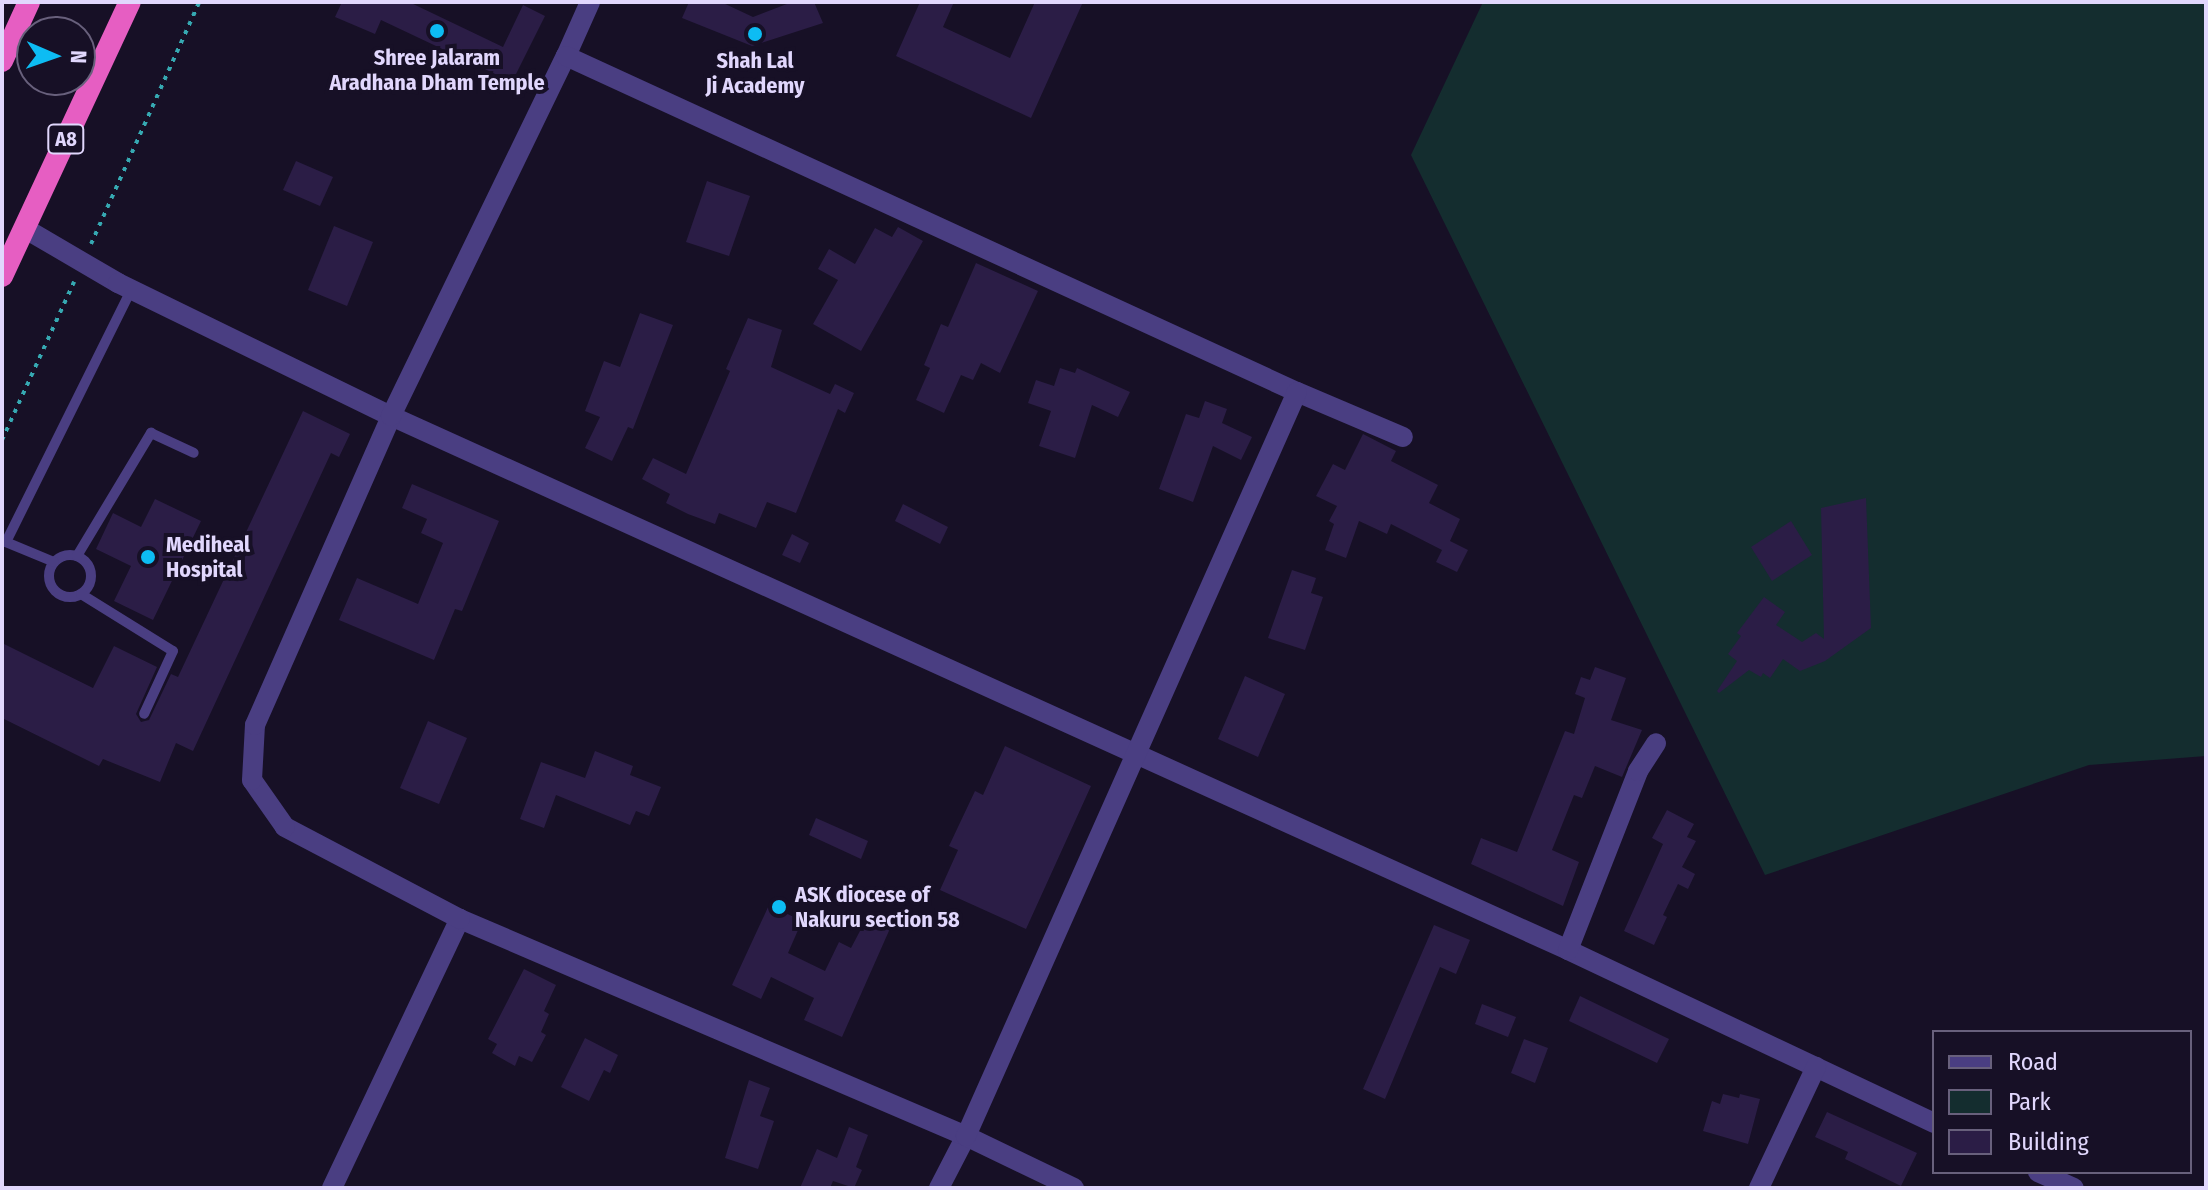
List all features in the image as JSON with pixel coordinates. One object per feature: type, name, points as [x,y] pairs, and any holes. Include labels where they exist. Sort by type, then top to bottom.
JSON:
[{"type":"highway","points":[[2,61],[29,2]]},
{"type":"highway","name":"A8","points":[[2,276],[130,2]]},
{"type":"street","points":[[590,2],[391,416],[255,725],[252,780],[285,827],[460,919],[966,1136],[1074,1188]]},
{"type":"street","points":[[566,56],[1297,392],[1403,437]]},
{"type":"street","points":[[24,228],[83,263],[391,416],[1568,950],[1932,1122]]},
{"type":"street","points":[[939,1188],[966,1136],[1134,752],[1297,392]]},
{"type":"street","points":[[1568,950],[1638,771],[1656,743]]},
{"type":"street","points":[[332,1188],[460,919]]},
{"type":"street","points":[[1759,1188],[1816,1067]]},
{"type":"street","points":[[2042,1174],[2074,1188]]},
{"type":"lane","points":[[54,562],[6,542],[7,522],[132,288]]},
{"type":"lane","points":[[77,556],[151,433],[194,453]]},
{"type":"lane","points":[[62,556],[77,556],[85,561],[91,574],[90,582],[81,594],[67,597],[56,593],[48,576],[54,562],[62,556]]},
{"type":"lane","points":[[81,594],[173,651],[144,714]]},
{"type":"path","points":[[2,440],[199,2]]},
{"type":"green space","points":[[1483,2],[2206,2],[2206,756],[2089,765],[1765,875],[1411,155]]},
{"type":"building","name":"Shree Jalaram Aradhana Dham Temple","points":[[342,2],[409,2],[503,47],[523,5],[545,16],[512,82],[381,20],[375,34],[335,17]]},
{"type":"building","name":"Shah Lal Ji Academy","points":[[689,2],[721,2],[753,17],[792,2],[814,2],[823,23],[752,46],[682,18]]},
{"type":"building","points":[[920,2],[954,2],[943,27],[1010,58],[1035,2],[1083,2],[1031,118],[896,56]]},
{"type":"building","points":[[296,161],[333,177],[320,206],[283,190]]},
{"type":"building","points":[[707,181],[750,196],[729,256],[686,242]]},
{"type":"building","points":[[334,226],[373,242],[347,306],[308,290]]},
{"type":"building","points":[[898,227],[923,241],[861,351],[813,324],[838,280],[818,269],[829,249],[855,264],[875,228],[892,237]]},
{"type":"building","points":[[976,263],[1038,291],[1000,373],[981,363],[973,380],[961,375],[944,413],[916,400],[930,368],[924,365],[941,324],[948,327]]},
{"type":"building","points":[[640,313],[673,325],[633,429],[628,427],[612,461],[585,448],[600,417],[585,411],[604,361],[620,367]]},
{"type":"building","points":[[748,318],[782,330],[771,367],[830,394],[835,384],[854,393],[845,413],[838,409],[796,513],[767,502],[756,528],[719,513],[715,524],[688,514],[666,503],[670,494],[642,479],[653,458],[686,474],[730,371],[726,369]]},
{"type":"building","points":[[1060,368],[1075,373],[1077,368],[1130,392],[1118,417],[1092,405],[1075,458],[1039,446],[1051,411],[1028,403],[1036,380],[1054,386]]},
{"type":"building","points":[[1205,401],[1227,409],[1222,423],[1252,437],[1241,460],[1213,446],[1193,502],[1159,489],[1186,414],[1199,418]]},
{"type":"building","points":[[303,411],[350,434],[339,457],[331,453],[193,751],[176,743],[160,782],[103,759],[99,766],[2,718],[2,643],[93,688],[114,646],[157,667],[136,714],[141,722],[149,720],[171,674],[178,677]]},
{"type":"building","points":[[1363,434],[1396,451],[1391,461],[1438,485],[1429,503],[1460,519],[1450,541],[1468,550],[1457,572],[1436,562],[1442,550],[1391,524],[1387,534],[1359,521],[1346,558],[1325,550],[1334,524],[1329,521],[1337,506],[1316,496],[1333,464],[1345,470]]},
{"type":"building","points":[[412,484],[499,521],[462,611],[455,609],[434,660],[339,620],[357,578],[418,604],[443,543],[421,533],[427,519],[402,508]]},
{"type":"building","points":[[1866,498],[1871,628],[1825,661],[1800,671],[1783,659],[1770,678],[1749,670],[1719,693],[1717,691],[1737,661],[1728,654],[1741,636],[1737,633],[1764,597],[1785,612],[1776,625],[1802,642],[1816,633],[1824,639],[1821,508]]},
{"type":"building","name":"Mediheal Hospital","points":[[155,499],[201,521],[153,620],[114,601],[131,566],[96,549],[113,513],[141,527]]},
{"type":"building","points":[[903,504],[948,527],[940,544],[895,521]]},
{"type":"building","points":[[1791,521],[1812,555],[1772,581],[1751,547]]},
{"type":"building","points":[[792,534],[809,543],[800,563],[782,555]]},
{"type":"building","points":[[1292,570],[1316,578],[1311,593],[1323,597],[1305,650],[1268,638]]},
{"type":"building","points":[[1595,667],[1626,678],[1611,720],[1642,730],[1622,777],[1595,766],[1582,798],[1574,795],[1552,850],[1579,862],[1563,906],[1471,864],[1481,838],[1517,852],[1565,731],[1574,734],[1585,698],[1575,694],[1581,677],[1590,680]]},
{"type":"building","points":[[1245,676],[1285,694],[1258,757],[1218,739]]},
{"type":"building","points":[[428,721],[467,738],[439,804],[400,788]]},
{"type":"building","points":[[1005,746],[1091,786],[1026,929],[940,890],[958,850],[949,846],[975,791],[983,795]]},
{"type":"building","points":[[595,751],[633,766],[630,775],[661,787],[649,816],[636,811],[630,825],[556,795],[544,828],[520,819],[541,762],[585,778]]},
{"type":"building","points":[[1667,810],[1694,824],[1687,837],[1696,841],[1682,867],[1695,874],[1688,889],[1678,884],[1663,915],[1667,917],[1654,945],[1624,931],[1663,844],[1652,838]]},
{"type":"building","points":[[816,818],[868,841],[861,859],[809,835]]},
{"type":"building","points":[[769,905],[802,921],[788,953],[825,971],[839,942],[851,948],[870,912],[892,924],[842,1037],[804,1020],[814,998],[771,977],[761,999],[732,985]]},
{"type":"building","points":[[1434,925],[1470,940],[1456,974],[1440,967],[1385,1099],[1363,1089]]},
{"type":"building","points":[[524,969],[556,985],[544,1011],[549,1014],[541,1032],[546,1035],[532,1062],[519,1056],[515,1066],[492,1053],[497,1044],[488,1039]]},
{"type":"building","points":[[1580,996],[1669,1039],[1657,1063],[1569,1021]]},
{"type":"building","points":[[1482,1004],[1516,1017],[1508,1037],[1475,1024]]},
{"type":"building","points":[[585,1038],[618,1055],[610,1073],[604,1070],[589,1101],[561,1087]]},
{"type":"building","points":[[1524,1039],[1548,1048],[1535,1083],[1511,1073]]},
{"type":"building","points":[[749,1080],[770,1088],[760,1116],[774,1121],[758,1169],[725,1158]]},
{"type":"building","points":[[1723,1094],[1760,1099],[1748,1144],[1703,1131],[1712,1101],[1720,1104]]},
{"type":"building","points":[[1827,1112],[1917,1153],[1901,1186],[1845,1159],[1848,1152],[1815,1137]]},
{"type":"building","points":[[849,1127],[868,1135],[856,1167],[862,1170],[854,1188],[833,1181],[830,1188],[800,1188],[817,1149],[837,1158]]},
{"type":"place","name":"Shree Jalaram Aradhana Dham Temple","points":[[437,31]]},
{"type":"place","name":"Shah Lal Ji Academy","points":[[755,34]]},
{"type":"place","name":"Mediheal Hospital","points":[[148,557]]},
{"type":"place","name":"ASK diocese of Nakuru section 58","points":[[779,907]]}]
